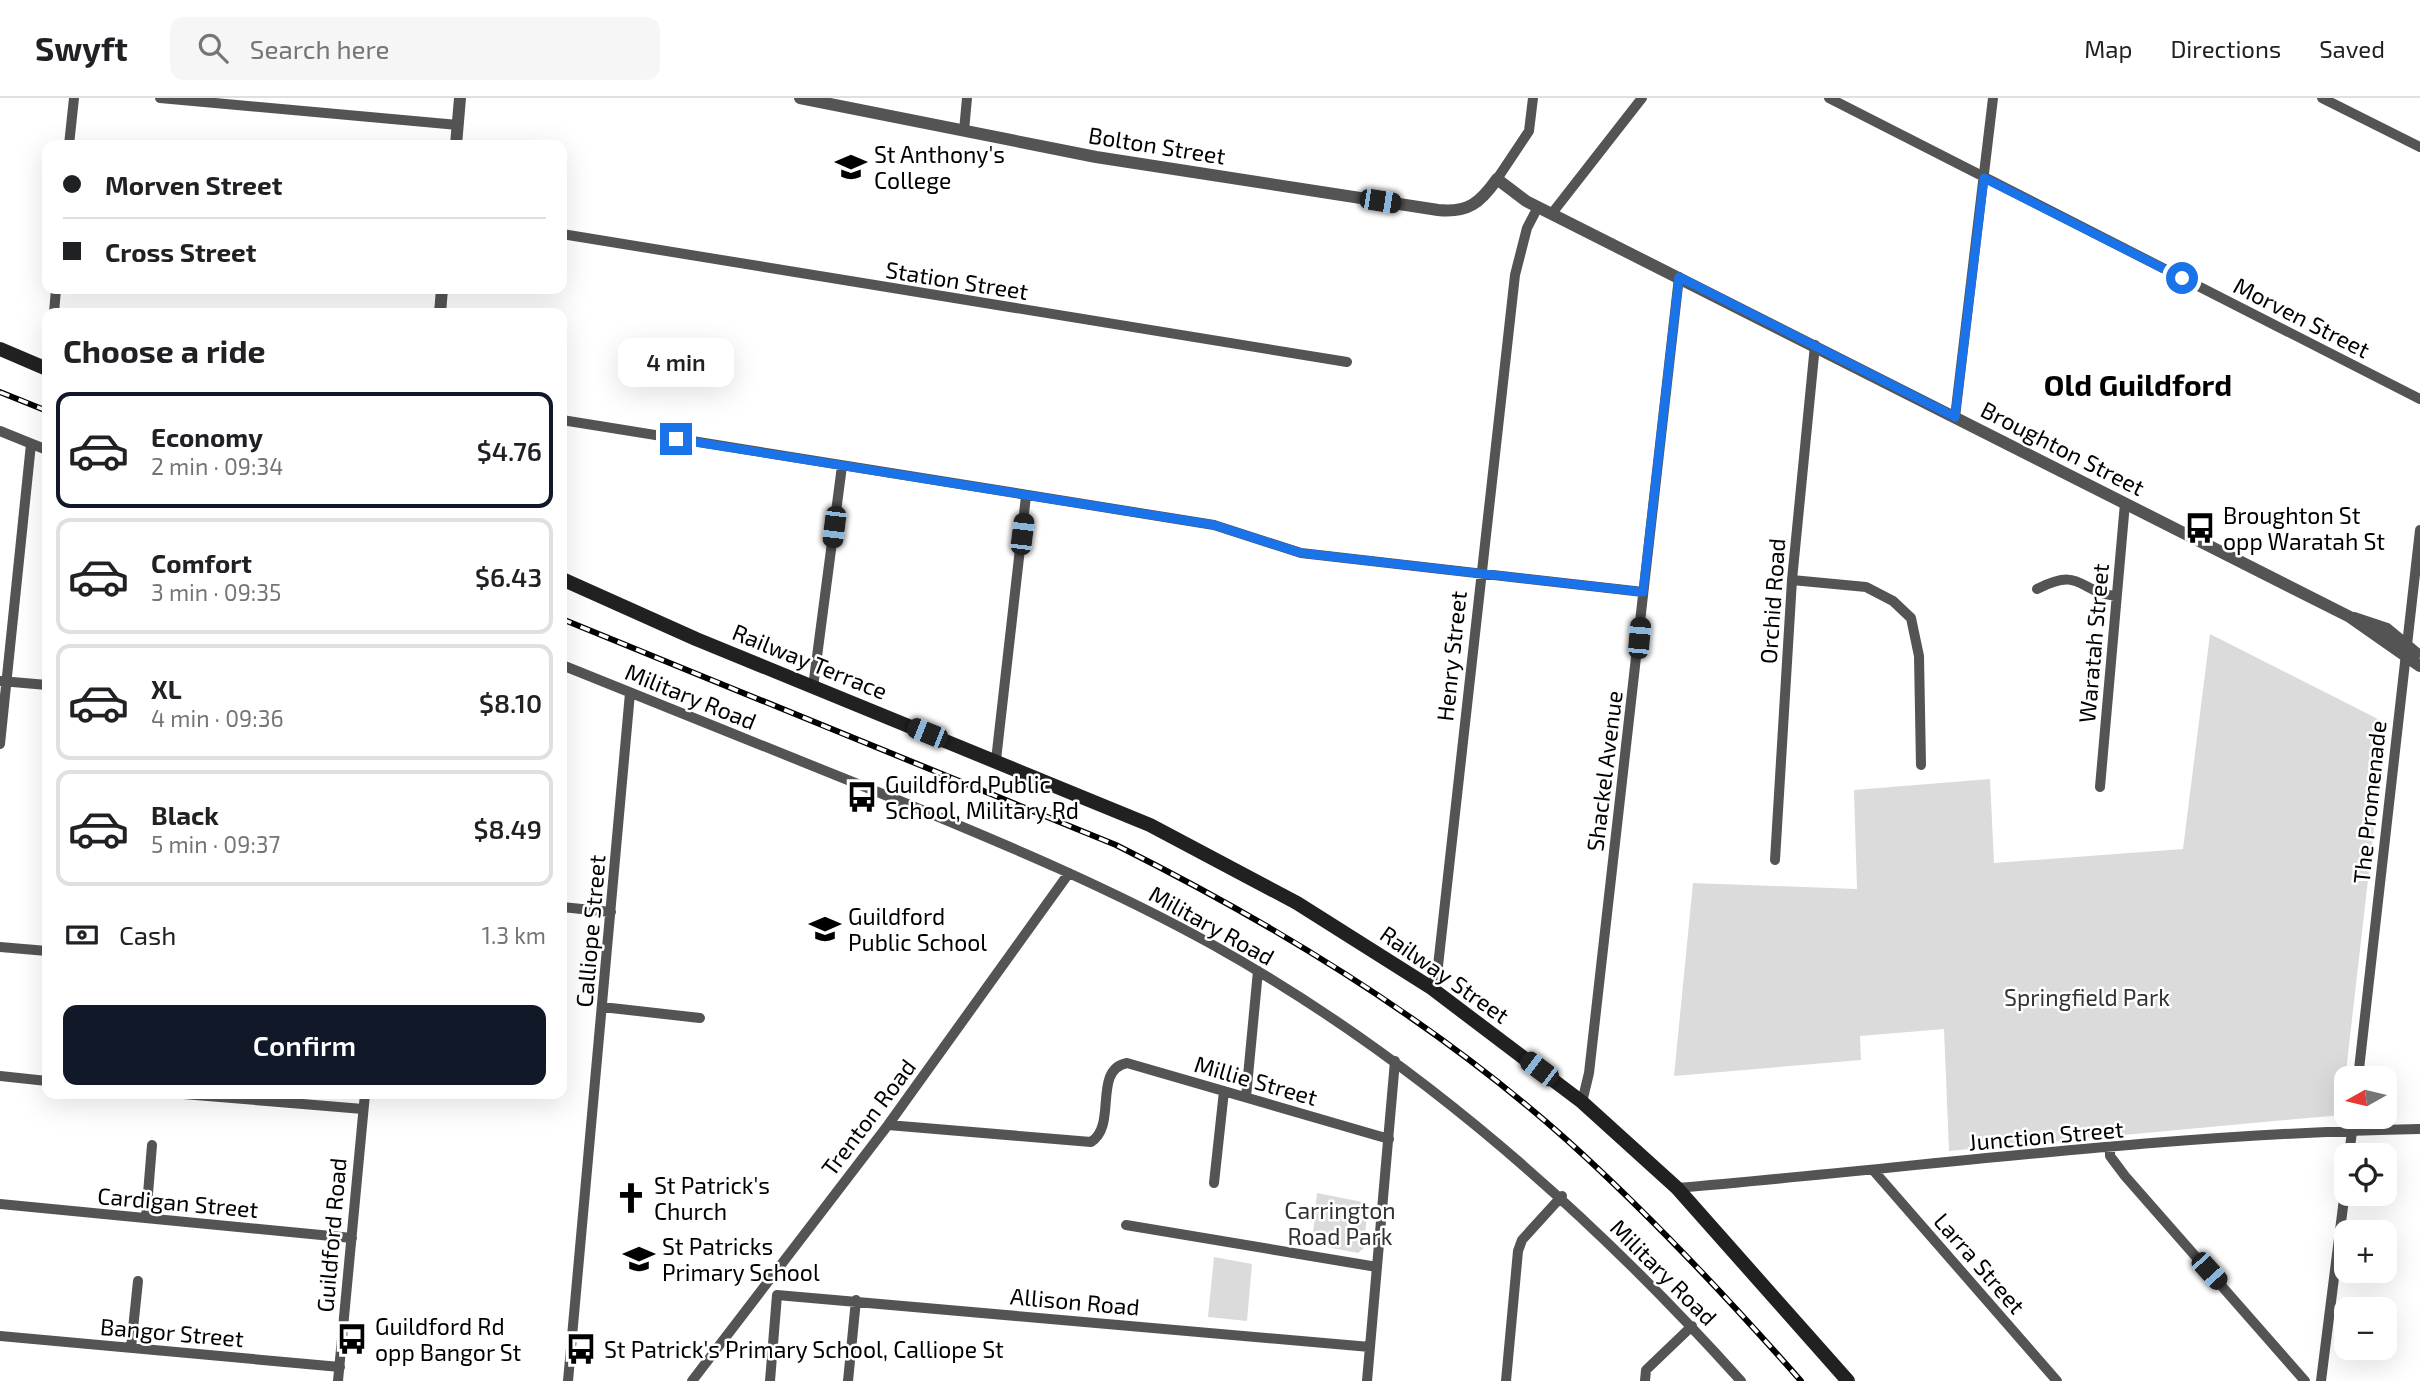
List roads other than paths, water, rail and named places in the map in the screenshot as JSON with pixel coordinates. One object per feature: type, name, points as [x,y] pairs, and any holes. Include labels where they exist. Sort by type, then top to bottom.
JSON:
[{"type":"main road","points":[[0,349],[42,367]]},
{"type":"main road","name":"Railway Terrace","points":[[567,581],[813,687],[1082,797]]},
{"type":"main road","name":"Railway Street","points":[[1082,797],[1150,825],[1297,903],[1430,987],[1582,1102],[1677,1188],[1848,1381]]},
{"type":"street","points":[[70,140],[74,98]]},
{"type":"street","points":[[160,98],[458,125]]},
{"type":"street","points":[[456,140],[460,98]]},
{"type":"street","name":"Bolton Street","points":[[800,98],[1096,157],[1438,211],[1458,211],[1473,206],[1497,180]]},
{"type":"street","points":[[964,131],[967,98]]},
{"type":"street","points":[[1497,180],[1525,140],[1533,98]]},
{"type":"street","points":[[1553,212],[1642,98]]},
{"type":"street","name":"Morven Street","points":[[1829,98],[2420,399]]},
{"type":"street","points":[[1955,417],[1993,98]]},
{"type":"street","points":[[2322,98],[2420,147]]},
{"type":"street","name":"Broughton Street","points":[[1497,180],[1532,204],[1553,212],[2350,617],[2420,656]]},
{"type":"street","name":"Henry Street","points":[[1430,987],[1437,975],[1515,275],[1532,204]]},
{"type":"street","name":"Station Street","points":[[567,235],[1347,362]]},
{"type":"street","name":"Shackel Avenue","points":[[1582,1102],[1589,1073],[1679,277]]},
{"type":"street","name":"Orchid Road","points":[[1775,860],[1792,580],[1815,345]]},
{"type":"street","points":[[567,421],[1242,531],[1301,553],[1643,592]]},
{"type":"street","points":[[0,431],[42,448]]},
{"type":"street","points":[[0,744],[3,681],[31,444]]},
{"type":"street","points":[[813,687],[842,466]]},
{"type":"street","points":[[996,760],[1026,496]]},
{"type":"street","name":"Waratah Street","points":[[2100,787],[2125,503]]},
{"type":"street","name":"The Promenade","points":[[2359,1066],[2420,530]]},
{"type":"street","points":[[2037,589],[2055,580],[2069,578],[2116,596]]},
{"type":"street","points":[[1792,580],[1866,587],[1893,601],[1911,618],[1919,656],[1921,765]]},
{"type":"street","name":"Broughton Street","points":[[2406,648],[2420,666]]},
{"type":"street","name":"Military Road","points":[[567,667],[1107,889],[1258,971],[1395,1061],[1562,1196],[1692,1326],[1741,1381]]},
{"type":"street","points":[[3,681],[42,685]]},
{"type":"street","name":"Calliope Street","points":[[569,1381],[630,693]]},
{"type":"street","name":"Trenton Road","points":[[692,1381],[888,1125],[1069,873]]},
{"type":"street","points":[[567,908],[611,912]]},
{"type":"street","points":[[0,947],[42,951]]},
{"type":"street","points":[[1246,1097],[1258,971]]},
{"type":"street","points":[[602,1007],[700,1018]]},
{"type":"street","points":[[1367,1381],[1395,1061]]},
{"type":"street","name":"Millie Street","points":[[888,1125],[1091,1142],[1104,1127],[1108,1083],[1113,1070],[1122,1064],[1133,1064],[1389,1139]]},
{"type":"street","points":[[0,1076],[42,1080]]},
{"type":"street","points":[[1214,1182],[1224,1091]]},
{"type":"street","points":[[243,1099],[363,1109]]},
{"type":"street","name":"Guildford Road","points":[[338,1381],[364,1099]]},
{"type":"street","name":"Junction Street","points":[[1677,1188],[2110,1148],[2352,1130],[2420,1129]]},
{"type":"street","points":[[2350,1143],[2352,1130]]},
{"type":"street","points":[[146,1219],[152,1145]]},
{"type":"street","points":[[2110,1148],[2110,1156],[2125,1176],[2305,1381]]},
{"type":"street","name":"Larra Street","points":[[1873,1170],[2057,1381]]},
{"type":"street","points":[[1506,1381],[1518,1251],[1522,1240],[1562,1196]]},
{"type":"street","name":"Cardigan Street","points":[[0,1204],[352,1238]]},
{"type":"street","points":[[2321,1381],[2343,1206]]},
{"type":"street","points":[[1126,1225],[1377,1267]]},
{"type":"street","points":[[131,1348],[138,1281]]},
{"type":"street","points":[[766,1283],[777,1295],[769,1381]]},
{"type":"street","name":"Allison Road","points":[[777,1295],[1370,1347]]},
{"type":"street","points":[[848,1381],[856,1300]]},
{"type":"street","points":[[1645,1381],[1646,1370],[1692,1326]]},
{"type":"street","name":"Bangor Street","points":[[0,1336],[340,1367]]},
{"type":"railway","points":[[0,392],[42,409]]},
{"type":"railway","points":[[567,621],[1116,845],[1294,942],[1352,978],[1463,1055],[1568,1141],[1688,1258],[1801,1381]]},
{"type":"place","name":"St Anthony's College","points":[[851,167]]},
{"type":"place","name":"Broughton St opp Waratah St","points":[[2200,528]]},
{"type":"place","name":"Guildford Public School, Military Rd","points":[[862,797]]},
{"type":"place","name":"Guildford Public School","points":[[825,929]]},
{"type":"place","name":"St Patrick's Church","points":[[631,1198]]},
{"type":"place","name":"St Patricks Primary School","points":[[639,1259]]},
{"type":"place","name":"Guildford Rd opp Bangor St","points":[[352,1339]]},
{"type":"place","name":"St Patrick's Primary School, Calliope St","points":[[581,1349]]},
{"type":"district","name":"Old Guildford","points":[[2138,384]]},
{"type":"park label","name":"Springfield Park","points":[[2087,997]]},
{"type":"park label","name":"Carrington Road Park","points":[[1340,1223]]}]
